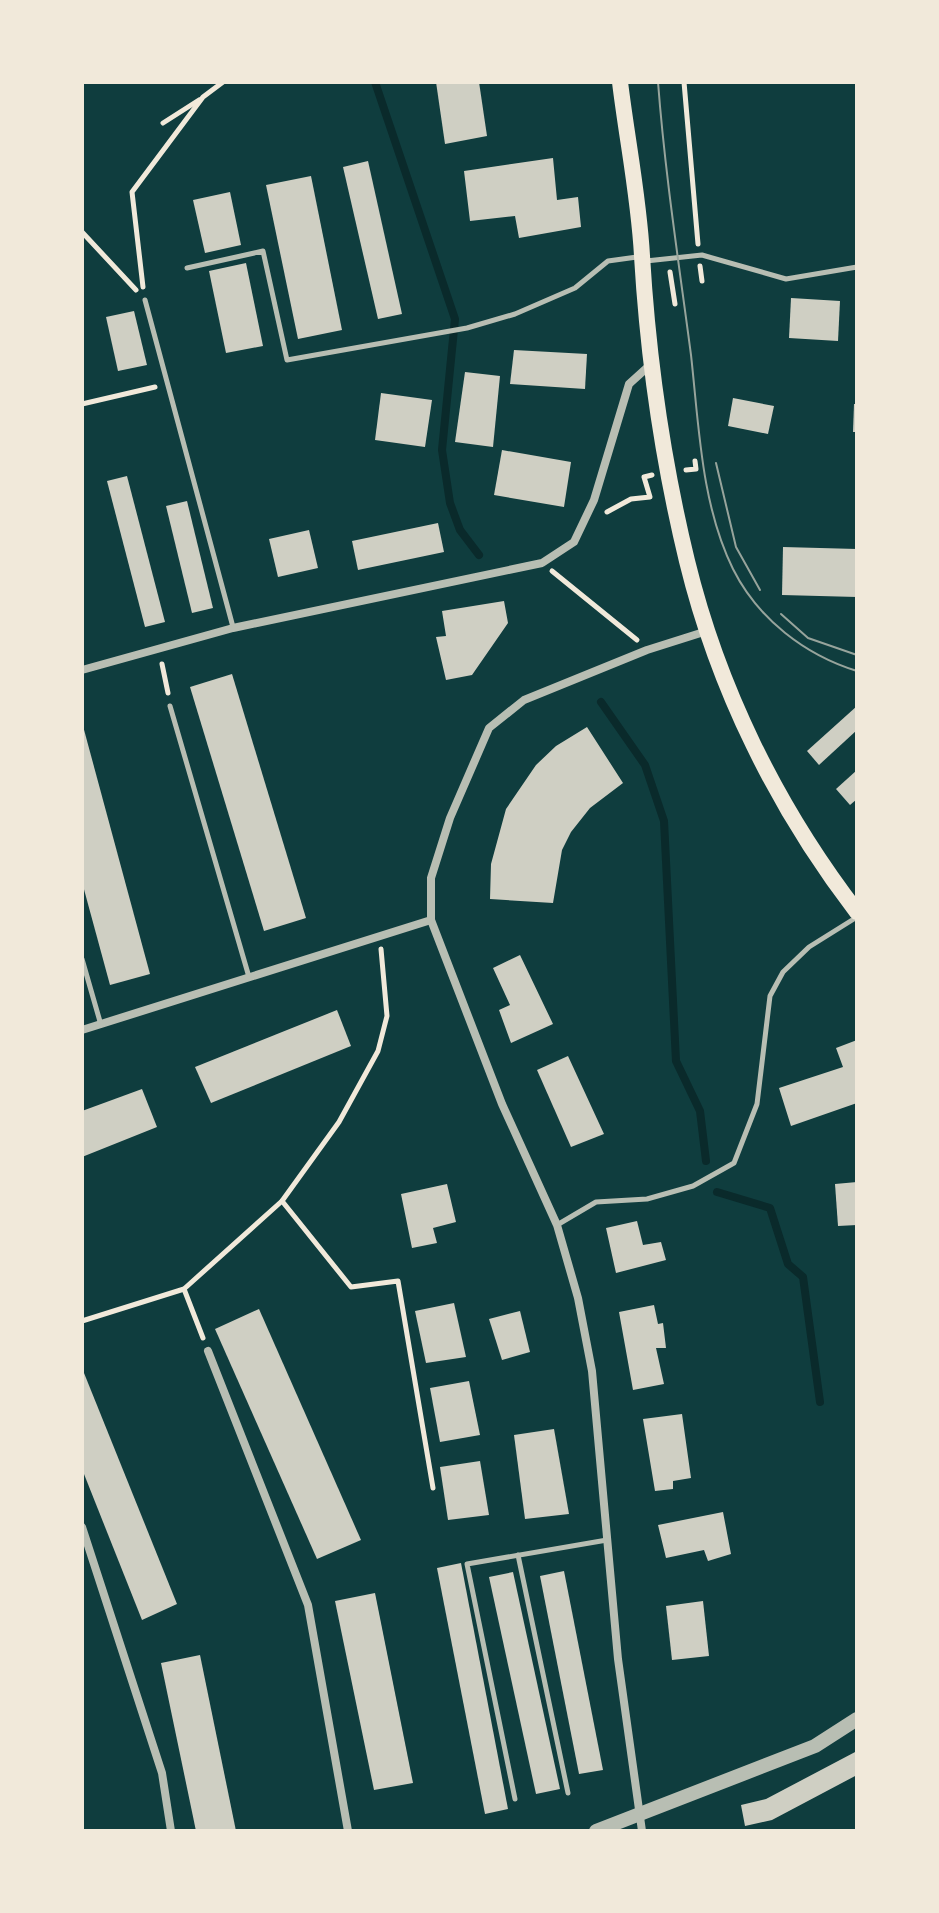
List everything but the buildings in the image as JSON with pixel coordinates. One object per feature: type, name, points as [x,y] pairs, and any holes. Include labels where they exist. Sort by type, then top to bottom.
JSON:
[{"type":"main road","points":[[620,82],[652,363],[687,561],[707,631],[727,684],[773,785],[800,832],[857,915]]},
{"type":"street","points":[[82,670],[233,628],[542,563],[574,542],[594,500],[629,384],[652,363]]},
{"type":"street","points":[[640,1824],[607,1540],[592,1371],[578,1298],[557,1225],[502,1104],[431,920],[431,878],[450,818],[489,728],[524,700],[647,650],[707,631]]},
{"type":"street","points":[[82,1030],[431,920]]},
{"type":"street","points":[[208,1351],[308,1605],[348,1831]]},
{"type":"street","points":[[82,1527],[162,1773],[171,1831]]},
{"type":"street","points":[[596,1831],[640,1824],[815,1746],[857,1719]]},
{"type":"lane","points":[[187,268],[263,251],[287,360],[444,334],[515,314],[575,288],[608,261],[699,256],[786,279],[857,267]]},
{"type":"lane","points":[[145,300],[233,628]]},
{"type":"lane","points":[[170,706],[249,977]]},
{"type":"lane","points":[[557,1225],[596,1202],[647,1199],[693,1186],[734,1163],[757,1104],[770,996],[783,972],[809,947],[857,915]]},
{"type":"lane","points":[[82,959],[102,1026]]},
{"type":"lane","points":[[515,1799],[467,1564],[607,1540]]},
{"type":"lane","points":[[518,1555],[568,1793]]},
{"type":"path","points":[[163,123],[223,82]]},
{"type":"path","points":[[684,82],[699,256]]},
{"type":"path","points":[[145,300],[132,192],[203,97]]},
{"type":"path","points":[[82,232],[145,300]]},
{"type":"path","points":[[670,259],[675,304]]},
{"type":"path","points":[[82,404],[168,384]]},
{"type":"path","points":[[616,506],[631,499]]},
{"type":"path","points":[[542,563],[624,626],[647,650]]},
{"type":"path","points":[[159,650],[170,706]]},
{"type":"path","points":[[82,1321],[184,1289],[282,1201],[339,1122],[378,1051],[387,1016],[381,936]]},
{"type":"path","points":[[282,1201],[351,1287],[398,1281],[433,1488]]},
{"type":"path","points":[[184,1289],[208,1351]]},
{"type":"waterway","points":[[375,82],[455,319],[442,450],[450,503],[460,530],[479,555]]},
{"type":"waterway","points":[[601,702],[645,765],[664,821],[676,1061],[700,1111],[706,1161]]},
{"type":"waterway","points":[[717,1192],[770,1208],[788,1264],[803,1277],[820,1402]]},
{"type":"tram line","points":[[658,82],[699,437],[708,491],[722,544],[743,587],[770,619],[802,645],[857,671]]},
{"type":"tram line","points":[[716,463],[736,547],[760,590]]},
{"type":"tram line","points":[[781,614],[808,638],[857,655]]}]
